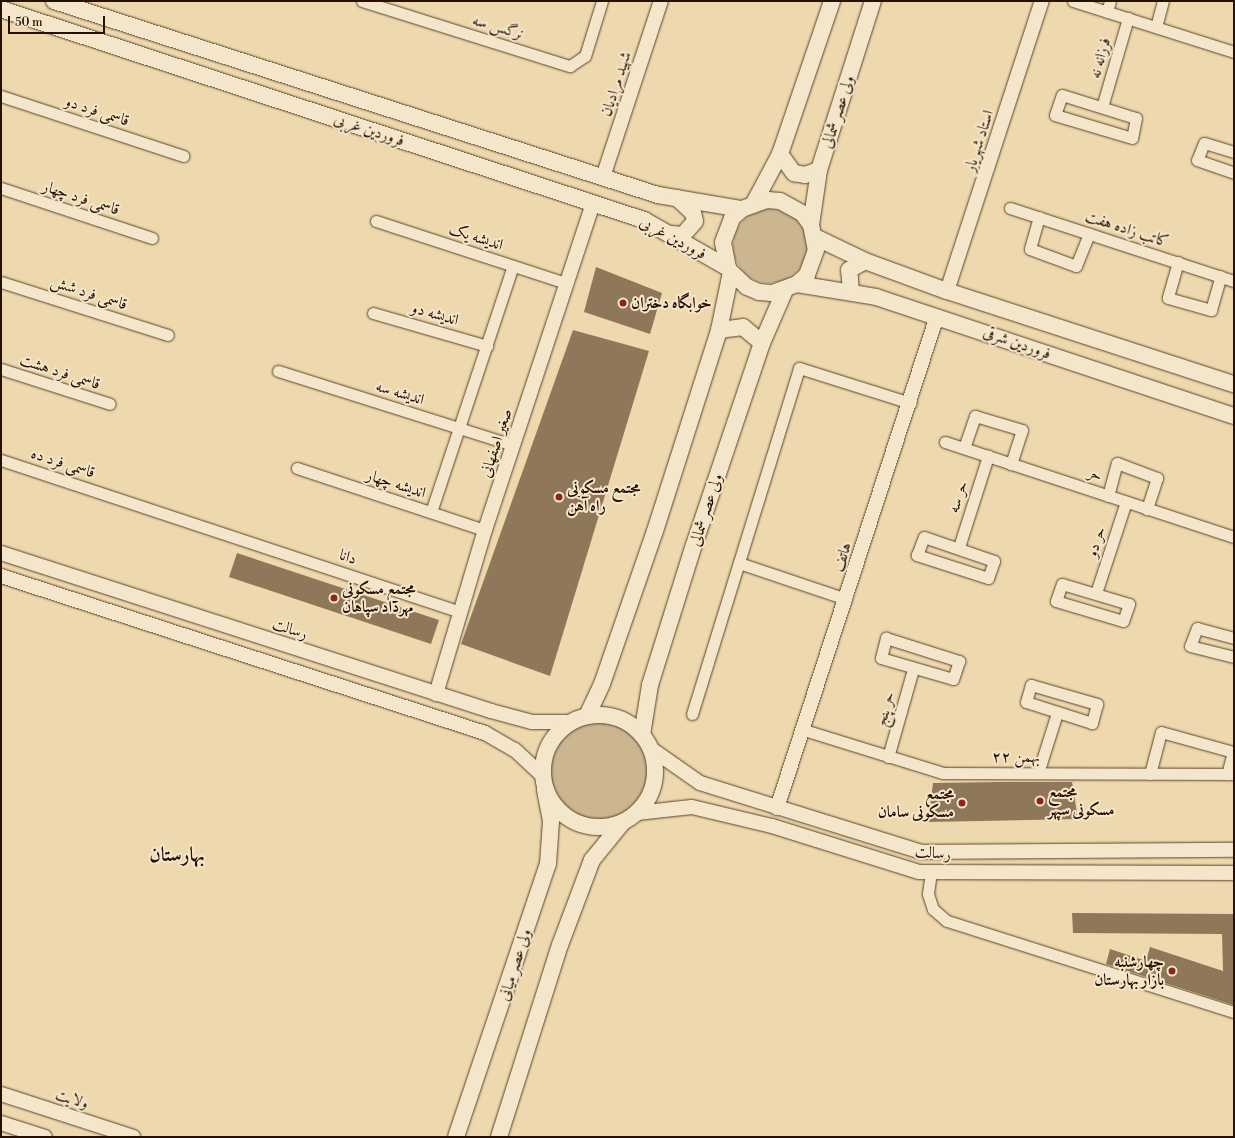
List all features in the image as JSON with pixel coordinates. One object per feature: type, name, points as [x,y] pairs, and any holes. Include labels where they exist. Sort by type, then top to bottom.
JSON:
[{"type":"main road","name":"فروردین غربی","points":[[54,1],[314,86],[603,177],[676,198],[748,206]]},
{"type":"main road","points":[[587,716],[602,684],[655,532],[719,330],[730,270],[723,242],[732,218],[748,206],[780,154],[832,1]]},
{"type":"main road","name":"ولی عصر شمالی","points":[[813,231],[819,170],[873,1]]},
{"type":"main road","name":"فروردین غربی","points":[[1,9],[644,220],[671,234],[730,270]]},
{"type":"main road","points":[[307,109],[314,86]]},
{"type":"main road","points":[[780,154],[794,173],[805,175],[819,170]]},
{"type":"main road","points":[[671,234],[683,235],[695,221],[693,213],[676,198]]},
{"type":"main road","points":[[730,270],[747,287],[759,292],[791,287],[813,263],[813,231],[803,214],[780,201],[748,206]]},
{"type":"main road","name":"فروردین شرقی","points":[[813,231],[865,260],[947,291],[1234,384]]},
{"type":"main road","points":[[851,291],[849,270],[865,260]]},
{"type":"main road","name":"ولی عصر شمالی","points":[[642,735],[650,685],[762,342],[791,287]]},
{"type":"main road","name":"فروردین شرقی","points":[[791,287],[851,291],[937,316],[1234,416]]},
{"type":"main road","points":[[719,330],[743,327],[762,342]]},
{"type":"main road","points":[[499,1137],[560,945],[592,860],[623,822],[637,812],[654,783],[650,748],[642,735],[626,722],[607,716],[587,716],[571,722],[549,744],[544,782],[554,806],[568,819],[592,826],[623,822]]},
{"type":"main road","name":"ولی عصر میانی","points":[[456,1137],[548,864],[551,821],[544,782]]},
{"type":"street","name":"نرگس سه","points":[[362,1],[570,66],[578,63],[585,56],[602,1]]},
{"type":"street","name":"شهید مرادیان","points":[[603,177],[661,1]]},
{"type":"street","name":"استاد شهریار","points":[[947,291],[1042,1]]},
{"type":"street","points":[[1073,1],[1234,52]]},
{"type":"street","points":[[1107,12],[1110,1]]},
{"type":"street","points":[[1156,27],[1162,1]]},
{"type":"street","name":"فرزانه نه","points":[[1102,107],[1128,18]]},
{"type":"street","points":[[1062,95],[1102,107],[1136,118],[1132,138],[1055,115],[1062,95]]},
{"type":"street","name":"قاسمی فرد دو","points":[[1,96],[183,156]]},
{"type":"street","points":[[1234,152],[1204,143],[1197,160],[1234,173]]},
{"type":"street","name":"قاسمی فرد چهار","points":[[1,188],[152,238]]},
{"type":"street","name":"صغیر اصفهانی","points":[[436,694],[485,530],[593,204]]},
{"type":"street","name":"کاتب زاده هفت","points":[[1010,208],[1234,281]]},
{"type":"street","points":[[1039,217],[1030,249],[1076,266],[1089,233]]},
{"type":"street","name":"اندیشه یک","points":[[376,221],[566,283]]},
{"type":"street","points":[[1178,262],[1168,298],[1211,310],[1221,276]]},
{"type":"street","points":[[431,512],[513,266]]},
{"type":"street","name":"قاسمی فرد شش","points":[[1,282],[168,335]]},
{"type":"street","name":"اندیشه دو","points":[[374,313],[487,346]]},
{"type":"street","name":"هاتف","points":[[777,808],[911,403],[937,316]]},
{"type":"street","points":[[692,714],[799,368],[911,403]]},
{"type":"street","name":"قاسمی فرد هشت","points":[[1,370],[110,404]]},
{"type":"street","name":"اندیشه سه","points":[[278,371],[513,445]]},
{"type":"street","points":[[964,448],[975,416],[1022,430],[1011,464]]},
{"type":"street","name":"حر","points":[[945,442],[1234,537]]},
{"type":"street","name":"حر سه","points":[[959,547],[988,456]]},
{"type":"street","name":"قاسمی فرد ده","points":[[1,460],[227,534]]},
{"type":"street","points":[[1108,496],[1117,463],[1157,478],[1147,508]]},
{"type":"street","name":"اندیشه چهار","points":[[297,468],[485,530]]},
{"type":"street","name":"حر دو","points":[[1096,593],[1126,502]]},
{"type":"street","name":"دانا","points":[[227,534],[460,612]]},
{"type":"street","points":[[924,537],[959,547],[994,560],[988,578],[917,555],[924,537]]},
{"type":"street","name":"رسالت","points":[[1,553],[436,694],[532,722],[571,722]]},
{"type":"street","points":[[739,563],[846,599]]},
{"type":"street","points":[[1,576],[485,733],[515,750],[544,782]]},
{"type":"street","points":[[1062,584],[1096,593],[1128,604],[1124,621],[1056,601],[1062,584]]},
{"type":"street","points":[[1234,637],[1197,628],[1190,646],[1234,657]]},
{"type":"street","points":[[886,638],[959,661],[953,679],[913,669],[881,658],[886,638]]},
{"type":"street","name":"حر پنج","points":[[888,757],[913,669]]},
{"type":"street","points":[[1031,685],[1097,704],[1092,723],[1057,713],[1026,702],[1031,685]]},
{"type":"street","points":[[1038,773],[1057,713]]},
{"type":"street","name":"۲۲ بهمن","points":[[804,730],[943,773],[1231,774]]},
{"type":"street","points":[[1150,774],[1161,732],[1233,752],[1231,774]]},
{"type":"street","name":"رسالت","points":[[650,748],[700,783],[921,852],[1234,850]]},
{"type":"street","name":"رسالت","points":[[637,812],[692,807],[772,826],[919,872],[1234,873]]},
{"type":"street","points":[[931,872],[928,894],[932,909],[947,921],[1234,1012]]},
{"type":"street","name":"ولایت","points":[[1,1094],[133,1137]]},
{"type":"street","points":[[1,1123],[28,1134],[46,1137]]},
{"type":"shaded area","points":[[770,209],[791,215],[801,225],[807,246],[801,267],[791,277],[770,283],[749,277],[739,267],[733,246],[739,225],[749,215]]},
{"type":"shaded area","points":[[599,722],[618,726],[635,736],[645,753],[649,772],[645,791],[635,808],[618,818],[599,822],[580,818],[563,808],[553,791],[549,772],[553,753],[563,736],[580,726]]},
{"type":"building","name":"خوابگاه دختران","points":[[596,267],[662,293],[650,334],[584,312]]},
{"type":"building","name":"مجتمع مسکونی راه آهن","points":[[573,330],[649,351],[550,676],[461,644]]},
{"type":"building","name":"مجتمع مسکونی مهرداد سپاهان","points":[[237,553],[439,620],[431,644],[229,577]]},
{"type":"building","points":[[1072,782],[1078,819],[928,822],[933,783]]},
{"type":"building","points":[[1072,913],[1234,914],[1234,1005],[1106,964],[1110,949],[1146,961],[1150,947],[1223,971],[1222,934],[1073,933]]},
{"type":"place","name":"خوابگاه دختران","points":[[623,303]]},
{"type":"place","name":"مجتمع مسکونی راه آهن","points":[[559,497]]},
{"type":"place","name":"مجتمع مسکونی مهرداد سپاهان","points":[[334,598]]},
{"type":"place","name":"مجتمع مسکونی سپهر","points":[[1040,801]]},
{"type":"place","name":"مجتمع مسکونی سامان","points":[[962,803]]},
{"type":"place","name":"چهارشنبه بازار بهارستان","points":[[1172,971]]},
{"type":"district","name":"بهارستان","points":[[177,855]]}]
